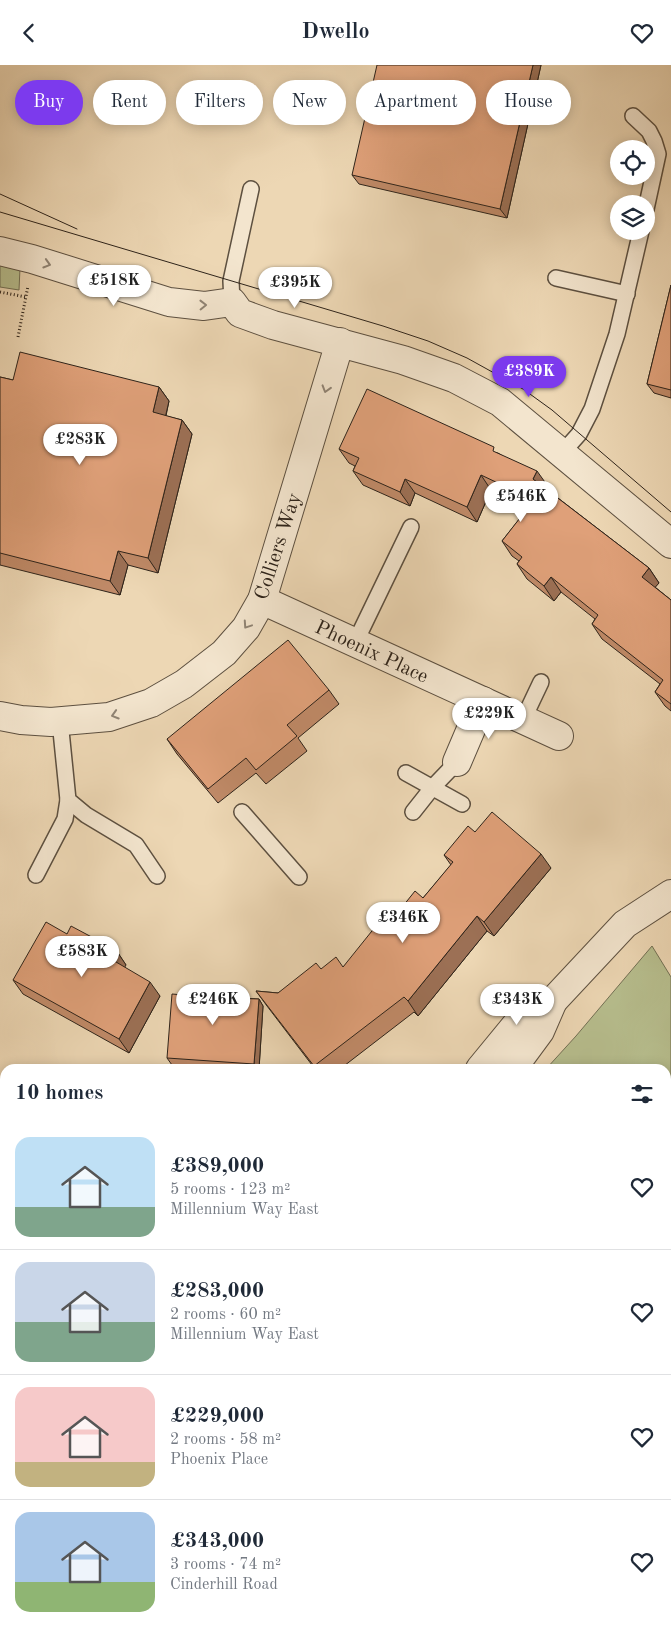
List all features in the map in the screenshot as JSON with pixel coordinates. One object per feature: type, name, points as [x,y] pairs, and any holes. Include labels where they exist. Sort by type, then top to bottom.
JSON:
[{"type":"street","points":[[0,251],[32,259],[169,302],[204,306],[232,302],[240,313],[273,325],[403,360],[454,378],[500,402],[671,544]]},
{"type":"street","name":"Colliers Way","points":[[0,715],[22,720],[51,722],[109,717],[151,703],[184,684],[224,653],[246,627],[262,600],[340,342]]},
{"type":"street","name":"Phoenix Place","points":[[262,600],[559,736]]},
{"type":"street","points":[[456,762],[483,701]]},
{"type":"street","points":[[484,1064],[520,1019],[553,1001],[625,923],[670,898]]},
{"type":"street","points":[[516,1064],[540,1031],[553,1001]]},
{"type":"lane","points":[[634,116],[649,131],[658,155],[649,195]]},
{"type":"lane","points":[[232,302],[230,292],[231,281],[251,189]]},
{"type":"lane","points":[[562,453],[579,434],[592,409],[617,334],[639,240]]},
{"type":"lane","points":[[556,278],[627,294]]},
{"type":"lane","points":[[355,643],[411,527]]},
{"type":"lane","points":[[523,720],[541,682]]},
{"type":"lane","points":[[36,875],[65,819],[68,800],[60,721]]},
{"type":"lane","points":[[413,812],[456,762]]},
{"type":"lane","points":[[406,773],[462,804]]},
{"type":"lane","points":[[68,800],[86,815],[136,845],[157,876]]},
{"type":"lane","points":[[242,812],[299,877]]},
{"type":"path","points":[[18,337],[32,259]]},
{"type":"path","points":[[0,292],[26,297]]},
{"type":"green space","points":[[0,263],[20,268],[19,290],[0,287]]},
{"type":"green space","points":[[652,946],[671,977],[671,1064],[551,1064]]},
{"type":"building","points":[[377,65],[533,65],[530,80],[486,80],[486,125],[519,125],[500,209],[352,175],[363,125],[476,125],[476,80],[374,80]]},
{"type":"building","points":[[671,285],[671,390],[647,384]]},
{"type":"building","points":[[20,352],[159,387],[153,412],[182,420],[148,558],[118,551],[110,581],[0,553],[0,377],[13,380]]},
{"type":"building","points":[[367,389],[494,447],[493,451],[537,471],[533,479],[649,568],[642,577],[671,600],[671,704],[655,692],[663,680],[592,624],[598,615],[551,577],[544,586],[517,564],[522,557],[502,541],[534,500],[481,475],[467,507],[405,479],[400,492],[353,471],[359,458],[339,449]]},
{"type":"building","points":[[288,640],[329,690],[287,725],[297,736],[256,770],[246,758],[208,789],[167,739]]},
{"type":"building","points":[[492,812],[541,854],[484,922],[477,916],[408,1001],[404,997],[317,1064],[312,1064],[256,991],[278,993],[316,963],[321,969],[336,957],[343,967],[392,906],[399,911],[415,891],[423,898],[453,862],[444,855],[468,826],[475,832]]},
{"type":"building","points":[[46,922],[67,934],[71,926],[116,950],[111,959],[150,982],[119,1039],[13,980]]},
{"type":"building","points":[[196,985],[234,988],[233,998],[259,999],[254,1064],[167,1058],[172,994],[195,996]]},
{"type":"tram line","points":[[0,194],[77,229]]},
{"type":"tram line","points":[[0,212],[383,326],[428,341],[467,358],[523,389],[552,410],[671,512]]}]
